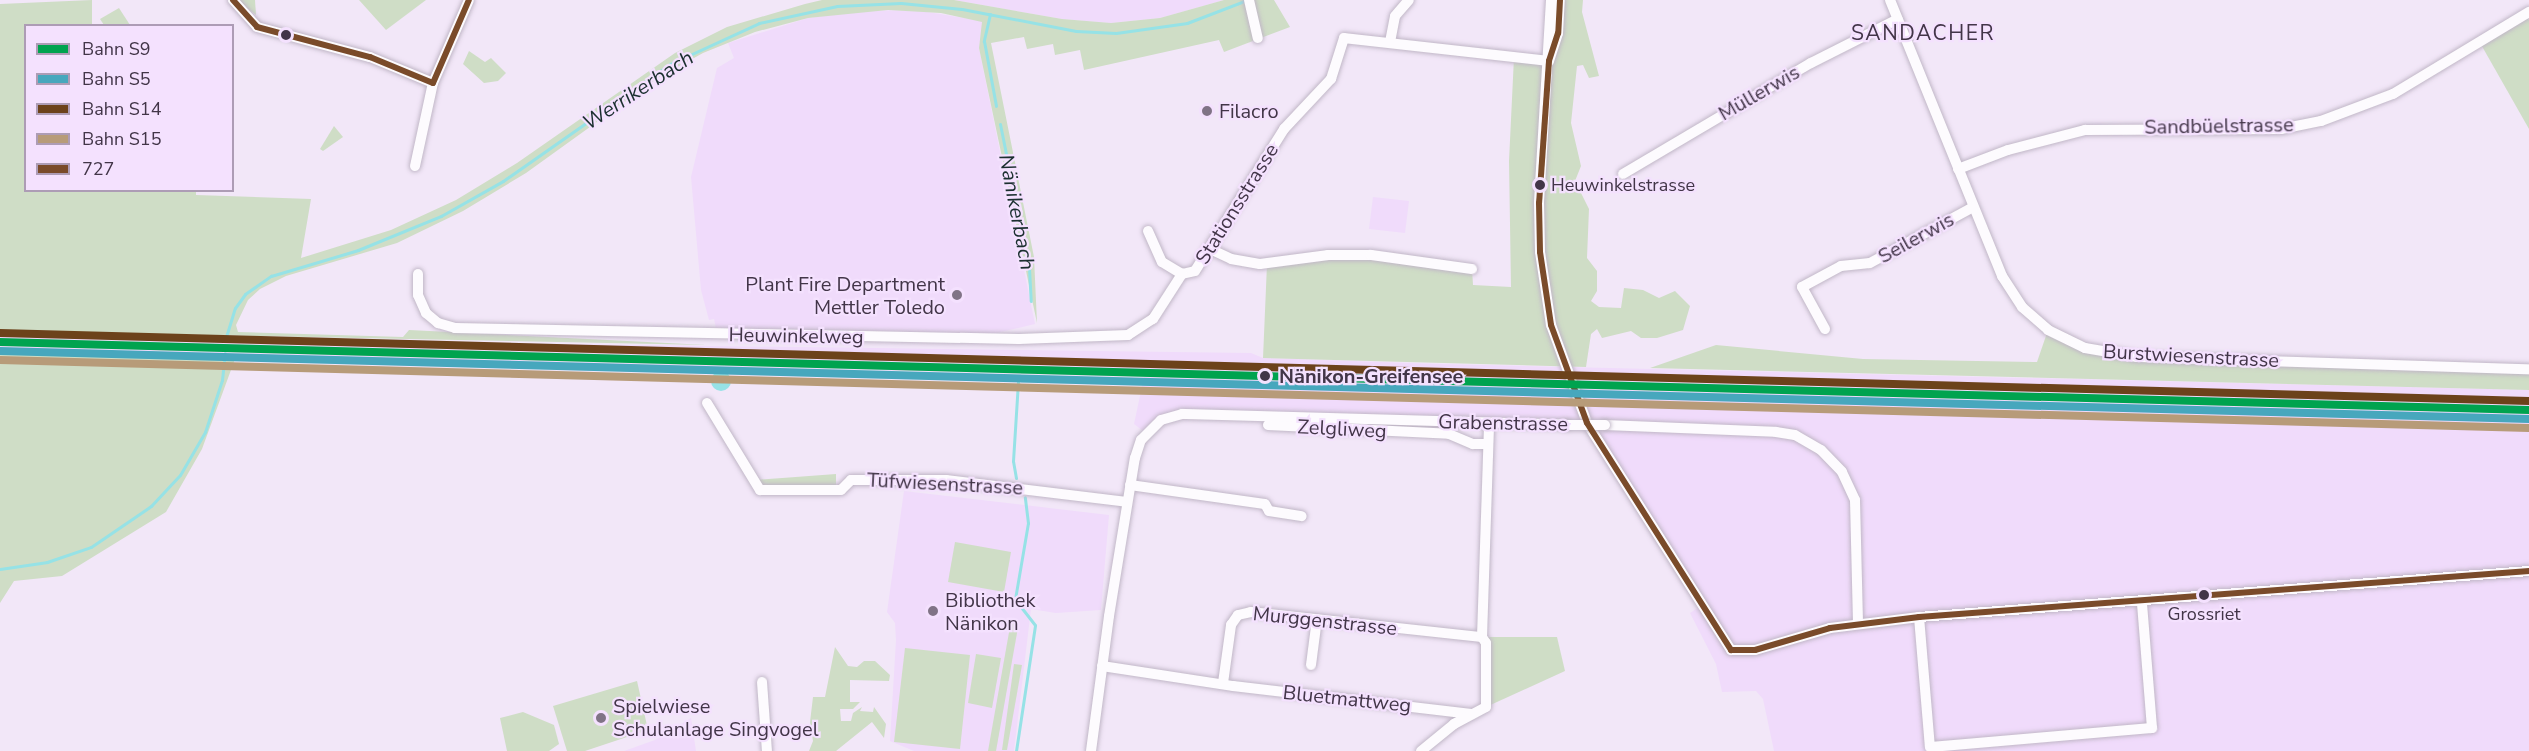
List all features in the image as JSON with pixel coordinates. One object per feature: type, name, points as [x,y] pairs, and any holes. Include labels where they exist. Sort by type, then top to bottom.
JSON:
[{"type":"street","points":[[233,0],[257,27],[370,57],[434,83]]},
{"type":"street","points":[[415,166],[434,83],[469,0]]},
{"type":"street","points":[[1409,0],[1395,16],[1390,42],[1549,61]]},
{"type":"street","points":[[1549,61],[1546,46],[1551,0]]},
{"type":"street","points":[[1560,0],[1557,33],[1549,61],[1539,203],[1544,292],[1560,357],[1587,423],[1718,635],[1731,650],[1743,652],[1812,632],[1919,617],[2142,603],[2529,571]]},
{"type":"street","name":"Burstwiesenstrasse","points":[[1890,0],[2002,276],[2022,307],[2048,330],[2091,350],[2138,357],[2529,369]]},
{"type":"street","points":[[1250,3],[1258,38]]},
{"type":"street","name":"Sandbüelstrasse","points":[[1958,169],[2008,150],[2085,130],[2281,129],[2321,121],[2393,94],[2529,12]]},
{"type":"street","name":"Müllerwis","points":[[1623,174],[1820,57],[1898,19]]},
{"type":"street","name":"Stationsstrasse","points":[[1148,231],[1158,257],[1182,274],[1195,271],[1284,129],[1331,79],[1344,38],[1390,42]]},
{"type":"street","name":"Seilerwis","points":[[1825,329],[1802,287],[1841,266],[1870,263],[1973,207]]},
{"type":"street","points":[[1210,249],[1231,259],[1260,264],[1328,255],[1371,255],[1472,269]]},
{"type":"street","name":"Heuwinkelweg","points":[[418,274],[418,296],[426,313],[438,323],[455,328],[1018,339],[1128,335],[1153,319],[1182,274]]},
{"type":"street","name":"Tüfwiesenstrasse","points":[[707,403],[760,490],[841,490],[851,480],[946,480],[1127,502]]},
{"type":"street","name":"Zelgliweg","points":[[1197,415],[1200,421],[1216,424],[1449,434],[1473,444],[1488,444]]},
{"type":"street","name":"Grabenstrasse","points":[[1130,485],[1138,449],[1146,433],[1170,416],[1605,425],[1776,432],[1795,435],[1821,450],[1842,472],[1855,500],[1858,624]]},
{"type":"street","points":[[1421,751],[1471,714],[1486,707],[1486,643],[1482,637],[1489,423]]},
{"type":"street","points":[[1091,751],[1130,485],[1265,504],[1269,511],[1302,516]]},
{"type":"street","points":[[1919,617],[1930,747],[2152,728],[2142,603]]},
{"type":"street","name":"Murggenstrasse","points":[[1223,683],[1231,625],[1238,615],[1251,612],[1482,637]]},
{"type":"street","points":[[1311,664],[1317,619]]},
{"type":"street","name":"Bluetmattweg","points":[[1102,666],[1471,714]]},
{"type":"street","points":[[762,682],[767,751]]},
{"type":"shaded area","points":[[92,0],[92,24],[24,24],[24,192],[196,192],[196,195],[311,199],[301,258],[391,230],[456,200],[517,163],[675,53],[727,27],[822,0],[954,0],[1062,19],[1111,23],[1160,18],[1224,0],[1274,0],[1290,27],[1224,52],[1219,40],[1084,70],[1080,50],[1055,55],[1053,44],[1027,49],[1024,37],[991,43],[1034,257],[1037,323],[979,48],[982,22],[941,13],[888,10],[808,18],[755,32],[703,53],[658,78],[526,173],[463,211],[397,243],[286,276],[260,289],[248,300],[236,325],[238,332],[403,337],[409,330],[707,345],[0,331],[0,4]]},
{"type":"shaded area","points":[[240,0],[255,0],[256,15],[244,6]]},
{"type":"shaded area","points":[[359,0],[426,0],[386,30]]},
{"type":"shaded area","points":[[954,0],[1224,0],[1160,18],[1111,23],[1062,19]]},
{"type":"shaded area","points":[[1560,0],[1583,0],[1582,12],[1599,76],[1589,78],[1583,65],[1577,66],[1571,123],[1581,166],[1575,181],[1589,209],[1587,258],[1597,271],[1597,291],[1591,301],[1599,307],[1621,308],[1624,288],[1643,290],[1659,298],[1675,291],[1690,306],[1683,330],[1657,338],[1641,338],[1631,331],[1602,338],[1597,329],[1591,334],[1586,367],[1263,358],[1267,264],[1328,255],[1472,269],[1473,285],[1511,287],[1509,161],[1514,57],[1549,61]]},
{"type":"shaded area","points":[[119,8],[129,24],[103,24],[100,19]]},
{"type":"shaded area","points":[[915,10],[983,21],[979,48],[1035,324],[983,336],[716,328],[714,319],[709,320],[701,290],[691,177],[717,68],[734,58],[728,43],[808,18],[861,11]]},
{"type":"shaded area","points":[[2523,15],[2529,20],[2529,129],[2479,41]]},
{"type":"shaded area","points":[[469,51],[485,62],[491,58],[506,73],[498,81],[484,83],[463,64]]},
{"type":"shaded area","points":[[334,126],[343,137],[323,151],[320,149]]},
{"type":"shaded area","points":[[1373,197],[1409,201],[1405,233],[1369,229]]},
{"type":"shaded area","points":[[2048,330],[2097,351],[2529,369],[2529,390],[1650,368],[1716,345],[1863,359],[2037,362]]},
{"type":"shaded area","points":[[0,331],[408,342],[1251,353],[1263,358],[1441,364],[2529,390],[2529,751],[1774,751],[1763,699],[1756,691],[1722,692],[1716,664],[1690,613],[1702,605],[1586,423],[1182,414],[1146,433],[1134,424],[1144,377],[707,366],[359,362],[0,350]]},
{"type":"shaded area","points":[[0,350],[235,359],[202,449],[166,512],[62,576],[14,581],[0,603]]},
{"type":"shaded area","points":[[721,371],[728,374],[731,381],[728,388],[721,391],[714,388],[711,381],[714,374]]},
{"type":"shaded area","points":[[836,474],[836,490],[760,490],[754,480]]},
{"type":"shaded area","points":[[904,491],[1109,515],[1101,610],[1056,613],[1031,609],[1014,751],[914,751],[890,741],[896,640],[895,623],[887,612]]},
{"type":"shaded area","points":[[955,542],[1011,552],[1004,592],[948,582]]},
{"type":"shaded area","points":[[1011,621],[1019,622],[996,751],[988,751]]},
{"type":"shaded area","points":[[1482,637],[1557,637],[1565,671],[1486,707]]},
{"type":"shaded area","points":[[835,647],[848,666],[857,667],[864,661],[875,661],[890,675],[889,681],[850,680],[850,702],[860,702],[853,709],[840,709],[841,721],[851,721],[853,713],[862,707],[860,711],[873,712],[874,707],[886,724],[884,738],[872,722],[836,751],[809,751],[813,741],[810,722],[813,697],[825,697]]},
{"type":"shaded area","points":[[905,648],[970,655],[960,749],[894,742]]},
{"type":"shaded area","points":[[976,654],[1001,658],[992,708],[968,703]]},
{"type":"shaded area","points":[[1014,664],[1022,665],[1007,750],[1002,750]]},
{"type":"shaded area","name":"Spielwiese Schulanlage Singvogel","points":[[637,681],[648,730],[585,751],[567,751],[553,706]]},
{"type":"shaded area","points":[[523,712],[554,725],[559,744],[549,751],[507,751],[500,718]]},
{"type":"shaded area","points":[[691,718],[696,751],[624,751],[655,740]]},
{"type":"waterway","name":"Werrikerbach","points":[[226,337],[235,308],[245,294],[271,276],[358,250],[441,216],[503,181],[670,64],[759,23],[837,6],[901,3],[962,9],[1076,31],[1116,33],[1187,23],[1247,0]]},
{"type":"waterway","name":"Nänikerbach","points":[[990,14],[984,41],[996,106]]},
{"type":"waterway","name":"Nänikerbach","points":[[1000,124],[1029,268],[1031,301]]},
{"type":"waterway","name":"Werrikerbach","points":[[0,569],[47,562],[91,547],[151,506],[180,475],[205,432],[222,380],[225,353]]},
{"type":"waterway","name":"Nänikerbach","points":[[1016,478],[1013,461],[1018,381]]},
{"type":"waterway","name":"Nänikerbach","points":[[1016,751],[1035,625],[1015,599],[1028,523],[1025,497]]},
{"type":"rail line","name":"S14","points":[[0,333],[2529,401]]},
{"type":"rail line","name":"S9","points":[[0,342],[2529,410]]},
{"type":"rail line","name":"S5","points":[[0,351],[2529,419]]},
{"type":"rail line","name":"S15","points":[[0,360],[2529,428]]},
{"type":"transit line","name":"727","points":[[233,0],[257,27],[370,57],[433,83]]},
{"type":"transit line","name":"727","points":[[433,83],[469,0]]},
{"type":"transit line","name":"727","points":[[1560,0],[1558,33],[1549,61],[1539,203],[1540,252],[1551,325],[1587,423],[1731,650],[1755,650],[1830,628],[1919,617],[2529,571]]},
{"type":"place","name":"Filacro","points":[[1207,111]]},
{"type":"place","name":"Heuwinkelstrasse","points":[[1540,185]]},
{"type":"place","name":"Plant Fire Department Mettler Toledo","points":[[957,295]]},
{"type":"place","name":"Nänikon-Greifensee","points":[[1265,376]]},
{"type":"place","name":"Grossriet","points":[[2204,595]]},
{"type":"place","name":"Bibliothek Nänikon","points":[[933,611]]},
{"type":"place","name":"Spielwiese Schulanlage Singvogel","points":[[601,718]]},
{"type":"district","name":"SANDACHER","points":[[1923,33]]}]
